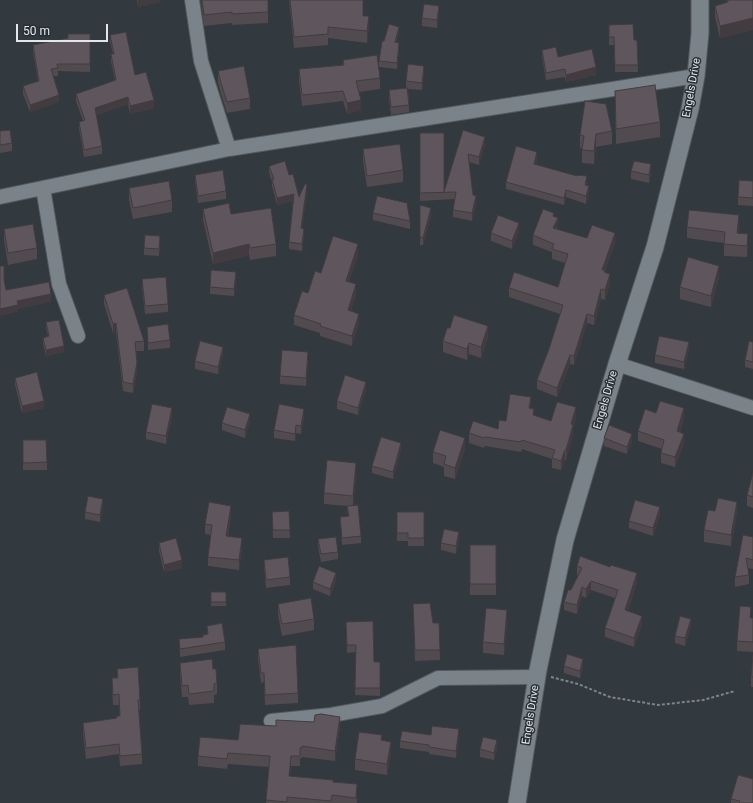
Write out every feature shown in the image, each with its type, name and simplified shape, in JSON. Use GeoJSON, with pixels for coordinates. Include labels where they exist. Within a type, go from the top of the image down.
{"type":"FeatureCollection","features":[{"type":"Feature","properties":{"kind":"street"},"geometry":{"type":"LineString","coordinates":[[192,0],[201,61],[229,149]]}},
{"type":"Feature","properties":{"kind":"street","name":"Engels Drive"},"geometry":{"type":"LineString","coordinates":[[517,803],[537,673],[565,540],[617,364],[655,248],[690,109],[696,76],[700,33],[700,0]]}},
{"type":"Feature","properties":{"kind":"street"},"geometry":{"type":"LineString","coordinates":[[0,197],[229,149],[696,76]]}},
{"type":"Feature","properties":{"kind":"street"},"geometry":{"type":"LineString","coordinates":[[43,188],[59,284],[78,336]]}},
{"type":"Feature","properties":{"kind":"street"},"geometry":{"type":"LineString","coordinates":[[617,364],[753,408]]}},
{"type":"Feature","properties":{"kind":"street"},"geometry":{"type":"LineString","coordinates":[[271,721],[331,715],[382,706],[438,678],[537,673]]}},
{"type":"Feature","properties":{"kind":"path"},"geometry":{"type":"LineString","coordinates":[[537,673],[578,684],[610,697],[658,705],[703,700],[735,691]]}},
{"type":"Feature","properties":{"kind":"building"},"geometry":{"type":"Polygon","coordinates":[[[202,0],[268,0],[268,12],[232,14],[232,12],[204,15],[202,0]]]}},
{"type":"Feature","properties":{"kind":"building"},"geometry":{"type":"Polygon","coordinates":[[[290,0],[363,0],[363,16],[369,16],[367,31],[328,27],[328,34],[294,37],[290,0]]]}},
{"type":"Feature","properties":{"kind":"building"},"geometry":{"type":"Polygon","coordinates":[[[728,0],[753,0],[753,18],[720,26],[715,6],[728,2],[728,0]]]}},
{"type":"Feature","properties":{"kind":"building"},"geometry":{"type":"Polygon","coordinates":[[[424,4],[439,6],[437,20],[422,18],[424,4]]]}},
{"type":"Feature","properties":{"kind":"building"},"geometry":{"type":"Polygon","coordinates":[[[389,24],[399,27],[395,42],[399,43],[397,63],[379,61],[382,41],[384,41],[389,24]]]}},
{"type":"Feature","properties":{"kind":"building"},"geometry":{"type":"Polygon","coordinates":[[[633,24],[634,40],[637,40],[638,65],[615,65],[614,37],[609,37],[609,25],[633,24]]]}},
{"type":"Feature","properties":{"kind":"building"},"geometry":{"type":"Polygon","coordinates":[[[126,32],[135,75],[146,72],[154,100],[130,106],[128,97],[95,108],[102,146],[84,150],[79,122],[85,120],[76,94],[116,80],[111,54],[114,54],[110,35],[126,32]]]}},
{"type":"Feature","properties":{"kind":"building"},"geometry":{"type":"Polygon","coordinates":[[[68,34],[90,34],[90,64],[57,64],[58,68],[51,69],[59,95],[30,105],[23,86],[39,81],[33,45],[68,38],[68,34]]]}},
{"type":"Feature","properties":{"kind":"building"},"geometry":{"type":"Polygon","coordinates":[[[556,47],[558,57],[592,49],[596,67],[566,75],[565,69],[546,73],[542,50],[556,47]]]}},
{"type":"Feature","properties":{"kind":"building"},"geometry":{"type":"Polygon","coordinates":[[[377,55],[380,78],[356,81],[361,100],[347,103],[343,91],[302,95],[299,69],[344,65],[343,60],[377,55]]]}},
{"type":"Feature","properties":{"kind":"building"},"geometry":{"type":"Polygon","coordinates":[[[408,64],[424,66],[422,83],[406,81],[408,64]]]}},
{"type":"Feature","properties":{"kind":"building"},"geometry":{"type":"Polygon","coordinates":[[[244,66],[250,98],[227,102],[218,71],[244,66]]]}},
{"type":"Feature","properties":{"kind":"building"},"geometry":{"type":"Polygon","coordinates":[[[655,85],[660,122],[616,129],[615,91],[655,85]]]}},
{"type":"Feature","properties":{"kind":"building"},"geometry":{"type":"Polygon","coordinates":[[[407,88],[409,105],[391,107],[389,90],[407,88]]]}},
{"type":"Feature","properties":{"kind":"building"},"geometry":{"type":"Polygon","coordinates":[[[585,101],[606,104],[612,131],[596,134],[594,151],[582,150],[584,136],[580,135],[585,101]]]}},
{"type":"Feature","properties":{"kind":"building"},"geometry":{"type":"Polygon","coordinates":[[[10,130],[12,143],[0,145],[0,131],[10,130]]]}},
{"type":"Feature","properties":{"kind":"building"},"geometry":{"type":"Polygon","coordinates":[[[463,130],[485,137],[479,157],[468,154],[473,195],[476,196],[472,213],[453,210],[456,192],[420,193],[420,133],[444,133],[444,192],[463,130]]]}},
{"type":"Feature","properties":{"kind":"building"},"geometry":{"type":"Polygon","coordinates":[[[400,144],[403,170],[367,176],[363,149],[400,144]]]}},
{"type":"Feature","properties":{"kind":"building"},"geometry":{"type":"Polygon","coordinates":[[[516,146],[537,152],[534,164],[577,176],[587,176],[585,185],[589,186],[586,196],[566,190],[564,198],[506,182],[516,146]]]}},
{"type":"Feature","properties":{"kind":"building"},"geometry":{"type":"Polygon","coordinates":[[[285,161],[289,175],[293,174],[299,197],[305,184],[307,184],[301,228],[304,229],[302,244],[289,242],[294,194],[277,198],[272,179],[274,179],[269,166],[285,161]]]}},
{"type":"Feature","properties":{"kind":"building"},"geometry":{"type":"Polygon","coordinates":[[[634,161],[651,164],[649,175],[631,171],[634,161]]]}},
{"type":"Feature","properties":{"kind":"building"},"geometry":{"type":"Polygon","coordinates":[[[223,170],[226,191],[198,196],[195,175],[223,170]]]}},
{"type":"Feature","properties":{"kind":"building"},"geometry":{"type":"Polygon","coordinates":[[[739,180],[753,181],[753,198],[738,197],[739,180]]]}},
{"type":"Feature","properties":{"kind":"building"},"geometry":{"type":"Polygon","coordinates":[[[169,181],[172,200],[133,208],[129,188],[169,181]]]}},
{"type":"Feature","properties":{"kind":"building"},"geometry":{"type":"Polygon","coordinates":[[[377,196],[407,203],[410,221],[373,213],[377,196]]]}},
{"type":"Feature","properties":{"kind":"building"},"geometry":{"type":"Polygon","coordinates":[[[229,203],[231,214],[271,208],[276,244],[250,248],[249,244],[213,253],[203,209],[229,203]]]}},
{"type":"Feature","properties":{"kind":"building"},"geometry":{"type":"Polygon","coordinates":[[[420,205],[431,208],[423,238],[420,237],[420,205]]]}},
{"type":"Feature","properties":{"kind":"building"},"geometry":{"type":"Polygon","coordinates":[[[543,209],[554,213],[553,216],[558,218],[553,228],[587,238],[592,225],[615,233],[602,270],[605,270],[604,272],[610,274],[605,290],[601,289],[594,316],[587,314],[574,356],[570,355],[557,388],[537,380],[563,305],[509,288],[514,272],[558,287],[568,254],[552,249],[554,244],[533,235],[543,209]]]}},
{"type":"Feature","properties":{"kind":"building"},"geometry":{"type":"Polygon","coordinates":[[[689,210],[739,215],[737,233],[748,234],[747,246],[724,244],[725,232],[687,227],[689,210]]]}},
{"type":"Feature","properties":{"kind":"building"},"geometry":{"type":"Polygon","coordinates":[[[498,215],[519,223],[512,241],[491,233],[498,215]]]}},
{"type":"Feature","properties":{"kind":"building"},"geometry":{"type":"Polygon","coordinates":[[[33,224],[37,248],[8,253],[4,229],[33,224]]]}},
{"type":"Feature","properties":{"kind":"building"},"geometry":{"type":"Polygon","coordinates":[[[145,235],[160,236],[159,249],[144,248],[145,235]]]}},
{"type":"Feature","properties":{"kind":"building"},"geometry":{"type":"Polygon","coordinates":[[[333,236],[358,244],[346,281],[356,284],[348,310],[359,314],[352,336],[320,326],[321,324],[294,315],[302,291],[308,293],[315,271],[321,273],[333,236]]]}},
{"type":"Feature","properties":{"kind":"building"},"geometry":{"type":"Polygon","coordinates":[[[688,257],[719,266],[711,296],[680,287],[688,257]]]}},
{"type":"Feature","properties":{"kind":"building"},"geometry":{"type":"Polygon","coordinates":[[[0,266],[4,266],[6,290],[49,282],[51,294],[17,301],[18,305],[0,309],[0,266]]]}},
{"type":"Feature","properties":{"kind":"building"},"geometry":{"type":"Polygon","coordinates":[[[211,270],[236,272],[234,289],[210,287],[211,270]]]}},
{"type":"Feature","properties":{"kind":"building"},"geometry":{"type":"Polygon","coordinates":[[[166,277],[168,304],[145,306],[142,279],[166,277]]]}},
{"type":"Feature","properties":{"kind":"building"},"geometry":{"type":"Polygon","coordinates":[[[127,288],[144,341],[135,342],[137,363],[133,384],[123,382],[116,323],[113,324],[104,295],[127,288]]]}},
{"type":"Feature","properties":{"kind":"building"},"geometry":{"type":"Polygon","coordinates":[[[454,315],[488,326],[481,347],[469,343],[467,349],[443,341],[447,328],[450,328],[454,315]]]}},
{"type":"Feature","properties":{"kind":"building"},"geometry":{"type":"Polygon","coordinates":[[[59,320],[64,346],[46,350],[43,338],[49,336],[46,322],[59,320]]]}},
{"type":"Feature","properties":{"kind":"building"},"geometry":{"type":"Polygon","coordinates":[[[168,324],[170,340],[148,343],[147,327],[168,324]]]}},
{"type":"Feature","properties":{"kind":"building"},"geometry":{"type":"Polygon","coordinates":[[[659,336],[689,342],[684,362],[655,355],[659,336]]]}},
{"type":"Feature","properties":{"kind":"building"},"geometry":{"type":"Polygon","coordinates":[[[200,341],[223,347],[218,367],[195,361],[200,341]]]}},
{"type":"Feature","properties":{"kind":"building"},"geometry":{"type":"Polygon","coordinates":[[[749,341],[753,342],[753,362],[745,360],[749,341]]]}},
{"type":"Feature","properties":{"kind":"building"},"geometry":{"type":"Polygon","coordinates":[[[282,350],[308,352],[306,378],[280,376],[282,350]]]}},
{"type":"Feature","properties":{"kind":"building"},"geometry":{"type":"Polygon","coordinates":[[[37,372],[44,401],[22,406],[15,378],[37,372]]]}},
{"type":"Feature","properties":{"kind":"building"},"geometry":{"type":"Polygon","coordinates":[[[345,375],[366,382],[358,408],[337,401],[345,375]]]}},
{"type":"Feature","properties":{"kind":"building"},"geometry":{"type":"Polygon","coordinates":[[[510,394],[531,397],[529,408],[534,409],[533,415],[551,421],[557,402],[576,407],[571,424],[573,425],[566,450],[561,461],[552,458],[555,450],[522,440],[521,442],[484,438],[469,433],[473,421],[498,429],[499,420],[506,421],[510,394]]]}},
{"type":"Feature","properties":{"kind":"building"},"geometry":{"type":"Polygon","coordinates":[[[660,401],[684,408],[677,431],[684,434],[675,457],[661,453],[664,440],[638,431],[645,409],[656,413],[660,401]]]}},
{"type":"Feature","properties":{"kind":"building"},"geometry":{"type":"Polygon","coordinates":[[[152,404],[172,408],[166,436],[146,432],[152,404]]]}},
{"type":"Feature","properties":{"kind":"building"},"geometry":{"type":"Polygon","coordinates":[[[279,404],[304,409],[301,426],[296,425],[295,434],[274,430],[279,404]]]}},
{"type":"Feature","properties":{"kind":"building"},"geometry":{"type":"Polygon","coordinates":[[[227,407],[250,414],[245,430],[222,423],[227,407]]]}},
{"type":"Feature","properties":{"kind":"building"},"geometry":{"type":"Polygon","coordinates":[[[609,425],[632,434],[627,447],[604,438],[609,425]]]}},
{"type":"Feature","properties":{"kind":"building"},"geometry":{"type":"Polygon","coordinates":[[[440,430],[465,438],[455,468],[444,464],[446,456],[433,452],[440,430]]]}},
{"type":"Feature","properties":{"kind":"building"},"geometry":{"type":"Polygon","coordinates":[[[381,437],[401,443],[393,472],[372,466],[381,437]]]}},
{"type":"Feature","properties":{"kind":"building"},"geometry":{"type":"Polygon","coordinates":[[[23,440],[46,440],[47,462],[23,463],[23,440]]]}},
{"type":"Feature","properties":{"kind":"building"},"geometry":{"type":"Polygon","coordinates":[[[327,460],[356,463],[353,496],[324,493],[327,460]]]}},
{"type":"Feature","properties":{"kind":"building"},"geometry":{"type":"Polygon","coordinates":[[[753,473],[753,497],[747,495],[753,473]]]}},
{"type":"Feature","properties":{"kind":"building"},"geometry":{"type":"Polygon","coordinates":[[[88,496],[103,499],[100,515],[85,512],[88,496]]]}},
{"type":"Feature","properties":{"kind":"building"},"geometry":{"type":"Polygon","coordinates":[[[718,498],[737,502],[731,535],[704,530],[708,510],[715,511],[718,498]]]}},
{"type":"Feature","properties":{"kind":"building"},"geometry":{"type":"Polygon","coordinates":[[[635,500],[660,507],[653,528],[629,521],[635,500]]]}},
{"type":"Feature","properties":{"kind":"building"},"geometry":{"type":"Polygon","coordinates":[[[209,502],[231,506],[226,536],[242,538],[239,560],[208,557],[212,525],[205,524],[209,502]]]}},
{"type":"Feature","properties":{"kind":"building"},"geometry":{"type":"Polygon","coordinates":[[[358,505],[361,536],[342,538],[340,517],[349,516],[347,506],[358,505]]]}},
{"type":"Feature","properties":{"kind":"building"},"geometry":{"type":"Polygon","coordinates":[[[289,511],[290,530],[273,530],[272,512],[289,511]]]}},
{"type":"Feature","properties":{"kind":"building"},"geometry":{"type":"Polygon","coordinates":[[[397,512],[424,512],[424,538],[408,538],[408,533],[397,533],[397,512]]]}},
{"type":"Feature","properties":{"kind":"building"},"geometry":{"type":"Polygon","coordinates":[[[444,529],[459,532],[456,546],[441,543],[444,529]]]}},
{"type":"Feature","properties":{"kind":"building"},"geometry":{"type":"Polygon","coordinates":[[[743,535],[753,537],[753,560],[746,558],[749,575],[735,577],[743,535]]]}},
{"type":"Feature","properties":{"kind":"building"},"geometry":{"type":"Polygon","coordinates":[[[336,537],[338,552],[321,554],[318,539],[336,537]]]}},
{"type":"Feature","properties":{"kind":"building"},"geometry":{"type":"Polygon","coordinates":[[[176,538],[182,560],[164,565],[159,543],[176,538]]]}},
{"type":"Feature","properties":{"kind":"building"},"geometry":{"type":"Polygon","coordinates":[[[470,545],[496,545],[496,584],[470,584],[470,545]]]}},
{"type":"Feature","properties":{"kind":"building"},"geometry":{"type":"Polygon","coordinates":[[[580,556],[610,567],[611,565],[637,573],[625,610],[642,616],[634,638],[605,628],[618,590],[591,581],[586,589],[582,587],[577,605],[564,602],[568,590],[571,590],[582,568],[577,566],[580,556]]]}},
{"type":"Feature","properties":{"kind":"building"},"geometry":{"type":"Polygon","coordinates":[[[288,557],[290,577],[266,580],[264,560],[288,557]]]}},
{"type":"Feature","properties":{"kind":"building"},"geometry":{"type":"Polygon","coordinates":[[[319,566],[336,573],[330,589],[313,582],[319,566]]]}},
{"type":"Feature","properties":{"kind":"building"},"geometry":{"type":"Polygon","coordinates":[[[211,592],[226,592],[226,602],[211,602],[211,592]]]}},
{"type":"Feature","properties":{"kind":"building"},"geometry":{"type":"Polygon","coordinates":[[[311,598],[314,619],[282,624],[278,604],[311,598]]]}},
{"type":"Feature","properties":{"kind":"building"},"geometry":{"type":"Polygon","coordinates":[[[430,603],[433,623],[439,623],[440,650],[415,650],[413,604],[430,603]]]}},
{"type":"Feature","properties":{"kind":"building"},"geometry":{"type":"Polygon","coordinates":[[[740,606],[751,607],[750,618],[753,618],[753,642],[737,641],[740,606]]]}},
{"type":"Feature","properties":{"kind":"building"},"geometry":{"type":"Polygon","coordinates":[[[486,608],[507,610],[504,644],[483,642],[486,608]]]}},
{"type":"Feature","properties":{"kind":"building"},"geometry":{"type":"Polygon","coordinates":[[[680,616],[691,619],[685,638],[675,636],[680,616]]]}},
{"type":"Feature","properties":{"kind":"building"},"geometry":{"type":"Polygon","coordinates":[[[373,621],[374,662],[380,662],[380,688],[355,688],[356,645],[347,645],[346,622],[373,621]]]}},
{"type":"Feature","properties":{"kind":"building"},"geometry":{"type":"Polygon","coordinates":[[[222,623],[225,642],[180,649],[179,639],[203,637],[203,635],[208,634],[207,626],[222,623]]]}},
{"type":"Feature","properties":{"kind":"building"},"geometry":{"type":"Polygon","coordinates":[[[296,645],[298,693],[265,695],[264,673],[261,673],[258,649],[296,645]]]}},
{"type":"Feature","properties":{"kind":"building"},"geometry":{"type":"Polygon","coordinates":[[[567,654],[583,659],[580,671],[564,666],[567,654]]]}},
{"type":"Feature","properties":{"kind":"building"},"geometry":{"type":"Polygon","coordinates":[[[753,655],[753,677],[751,677],[753,655]]]}},
{"type":"Feature","properties":{"kind":"building"},"geometry":{"type":"Polygon","coordinates":[[[212,659],[213,669],[216,669],[217,683],[214,684],[214,691],[189,694],[188,685],[182,686],[180,663],[212,659]]]}},
{"type":"Feature","properties":{"kind":"building"},"geometry":{"type":"Polygon","coordinates":[[[138,667],[140,700],[138,700],[142,754],[120,756],[119,744],[86,748],[83,723],[117,718],[116,716],[120,716],[119,694],[113,695],[112,678],[118,678],[117,669],[138,667]]]}},
{"type":"Feature","properties":{"kind":"building"},"geometry":{"type":"Polygon","coordinates":[[[321,714],[340,717],[335,751],[302,746],[302,748],[300,748],[300,756],[291,756],[289,776],[357,784],[356,798],[332,795],[331,801],[287,797],[287,802],[266,800],[270,756],[228,753],[227,759],[198,756],[200,737],[238,740],[240,724],[276,726],[276,720],[314,722],[315,715],[321,714]]]}},
{"type":"Feature","properties":{"kind":"building"},"geometry":{"type":"Polygon","coordinates":[[[432,726],[459,729],[456,751],[400,741],[402,731],[431,735],[432,726]]]}},
{"type":"Feature","properties":{"kind":"building"},"geometry":{"type":"Polygon","coordinates":[[[359,732],[382,735],[381,740],[391,742],[387,764],[355,759],[359,732]]]}},
{"type":"Feature","properties":{"kind":"building"},"geometry":{"type":"Polygon","coordinates":[[[483,737],[497,740],[494,753],[480,749],[483,737]]]}},
{"type":"Feature","properties":{"kind":"building"},"geometry":{"type":"Polygon","coordinates":[[[738,775],[753,779],[753,803],[739,803],[740,801],[731,799],[738,775]]]}}]}
